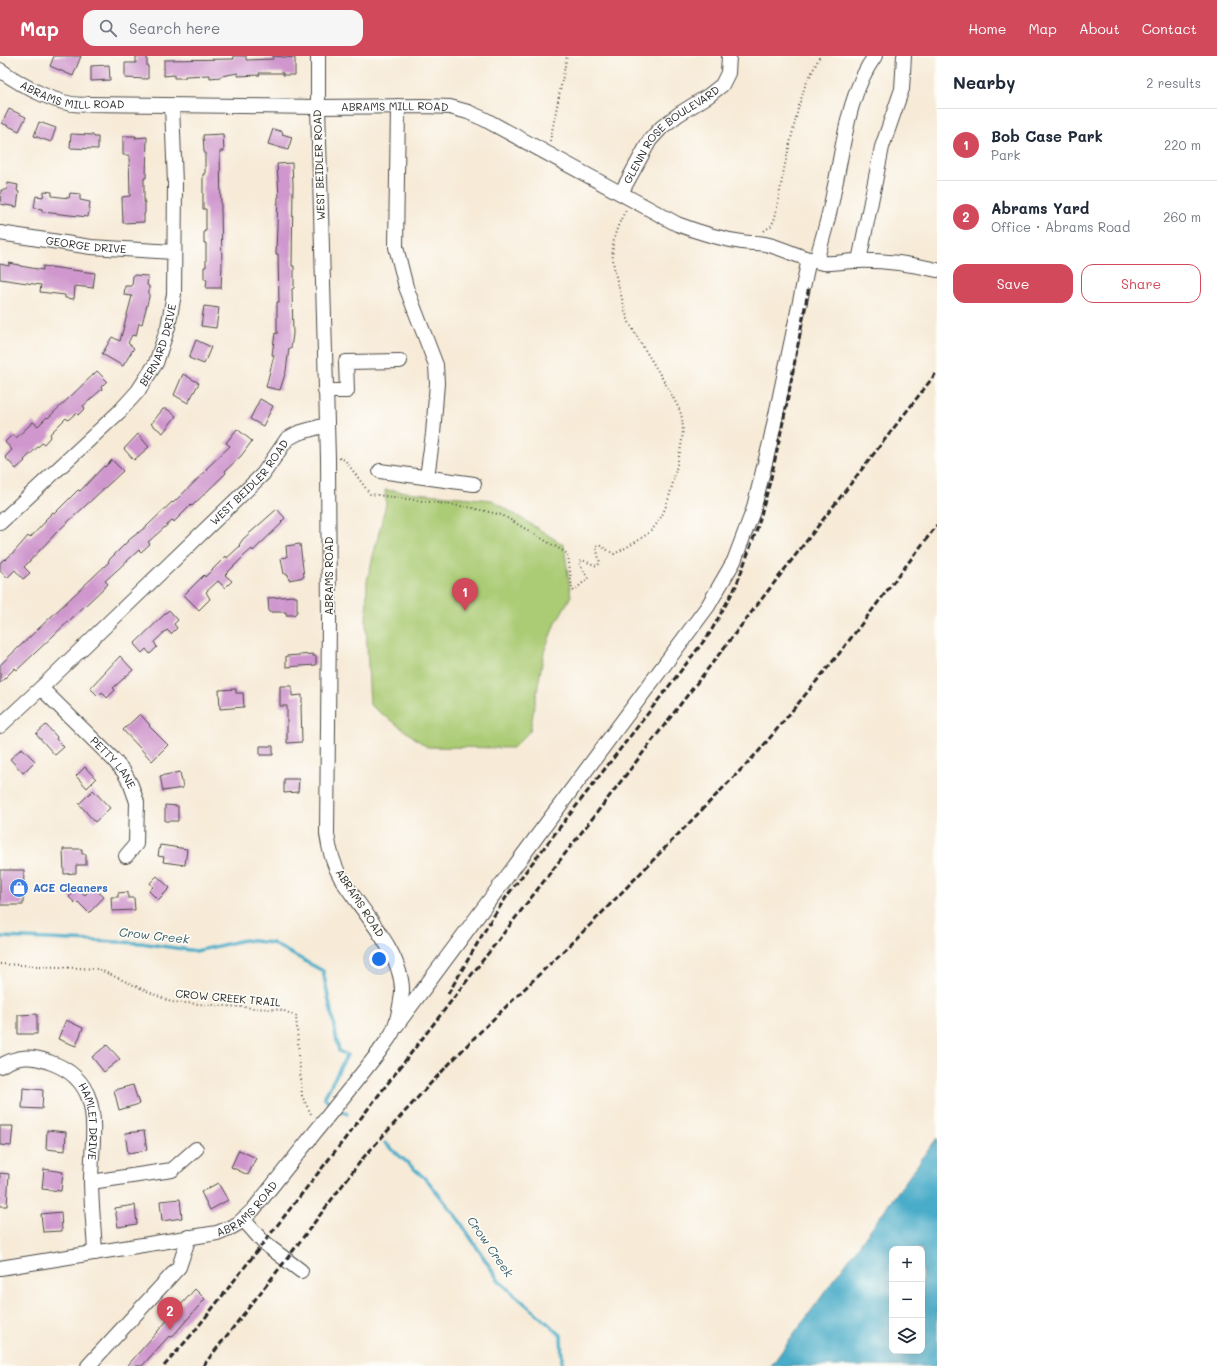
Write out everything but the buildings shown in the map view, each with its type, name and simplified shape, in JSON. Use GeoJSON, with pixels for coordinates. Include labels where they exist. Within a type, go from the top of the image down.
{"type":"FeatureCollection","features":[{"type":"Feature","properties":{"kind":"street","name":"WEST BEIDLER ROAD"},"geometry":{"type":"LineString","coordinates":[[0,726],[263,474],[287,439],[298,433],[326,426],[318,56]]}},
{"type":"Feature","properties":{"kind":"street","name":"GLENN ROSE BOULEVARD"},"geometry":{"type":"LineString","coordinates":[[621,193],[650,140],[662,127],[722,85],[728,74],[729,56]]}},
{"type":"Feature","properties":{"kind":"street"},"geometry":{"type":"LineString","coordinates":[[395,1028],[708,606],[734,562],[753,511],[813,260],[833,198],[853,100],[869,65],[876,56]]}},
{"type":"Feature","properties":{"kind":"street"},"geometry":{"type":"LineString","coordinates":[[859,261],[882,146],[902,89],[904,56]]}},
{"type":"Feature","properties":{"kind":"street","name":"ABRAMS MILL ROAD"},"geometry":{"type":"LineString","coordinates":[[0,70],[22,85],[58,100],[83,105],[450,107],[468,112],[498,126],[677,224],[700,233],[742,242],[767,244],[788,250],[813,260],[832,264],[859,261],[911,264],[937,270]]}},
{"type":"Feature","properties":{"kind":"street","name":"BERNARD DRIVE"},"geometry":{"type":"LineString","coordinates":[[0,523],[119,412],[138,391],[154,366],[168,327],[174,294],[175,190],[172,106]]}},
{"type":"Feature","properties":{"kind":"street"},"geometry":{"type":"LineString","coordinates":[[398,106],[396,247],[406,287],[436,365],[437,383],[433,434],[427,477]]}},
{"type":"Feature","properties":{"kind":"street","name":"GEORGE DRIVE"},"geometry":{"type":"LineString","coordinates":[[0,233],[91,246],[174,252]]}},
{"type":"Feature","properties":{"kind":"street"},"geometry":{"type":"LineString","coordinates":[[325,391],[348,391],[346,362],[400,361]]}},
{"type":"Feature","properties":{"kind":"street","name":"ABRAMS ROAD"},"geometry":{"type":"LineString","coordinates":[[0,1268],[223,1231],[243,1219],[254,1210],[379,1052],[395,1028],[402,990],[399,973],[393,955],[341,877],[329,849],[327,834],[329,631],[328,458],[326,426]]}},
{"type":"Feature","properties":{"kind":"street"},"geometry":{"type":"LineString","coordinates":[[380,471],[474,484]]}},
{"type":"Feature","properties":{"kind":"street","name":"PETTY LANE"},"geometry":{"type":"LineString","coordinates":[[41,688],[113,759],[124,772],[131,785],[137,802],[136,844],[126,856]]}},
{"type":"Feature","properties":{"kind":"street","name":"HAMLET DRIVE"},"geometry":{"type":"LineString","coordinates":[[0,1066],[12,1059],[36,1057],[62,1066],[84,1087],[89,1097],[94,1120],[91,1182],[95,1252]]}},
{"type":"Feature","properties":{"kind":"street"},"geometry":{"type":"LineString","coordinates":[[91,1182],[172,1170],[196,1149]]}},
{"type":"Feature","properties":{"kind":"street"},"geometry":{"type":"LineString","coordinates":[[243,1219],[264,1243],[301,1271]]}},
{"type":"Feature","properties":{"kind":"street"},"geometry":{"type":"LineString","coordinates":[[88,1366],[179,1266],[189,1237]]}},
{"type":"Feature","properties":{"kind":"path"},"geometry":{"type":"LineString","coordinates":[[550,142],[567,56]]}},
{"type":"Feature","properties":{"kind":"path"},"geometry":{"type":"LineString","coordinates":[[760,233],[769,227],[775,218],[784,169],[798,109],[805,86],[820,56]]}},
{"type":"Feature","properties":{"kind":"path"},"geometry":{"type":"LineString","coordinates":[[328,458],[345,460],[370,494],[468,507],[502,515],[568,554],[572,589],[574,591],[588,578],[579,564],[582,560],[597,566],[600,563],[596,546],[599,544],[614,554],[647,534],[654,528],[667,502],[678,460],[682,435],[682,424],[680,411],[659,372],[630,325],[614,272],[612,252],[613,239],[618,225],[627,208]]}},
{"type":"Feature","properties":{"kind":"path","name":"CROW CREEK TRAIL"},"geometry":{"type":"LineString","coordinates":[[0,964],[98,969],[171,1002],[282,1010],[296,1016],[302,1096],[318,1128]]}},
{"type":"Feature","properties":{"kind":"green space"},"geometry":{"type":"Polygon","coordinates":[[[385,490],[492,500],[564,545],[571,596],[554,626],[544,652],[530,731],[513,748],[427,747],[370,705],[366,627],[367,581],[386,504],[385,490]]]}},
{"type":"Feature","properties":{"kind":"water"},"geometry":{"type":"Polygon","coordinates":[[[937,1138],[937,1366],[771,1366],[937,1138]]]}},
{"type":"Feature","properties":{"kind":"waterway","name":"Crow Creek"},"geometry":{"type":"LineString","coordinates":[[0,937],[141,943],[196,951],[244,940],[272,943],[323,971],[339,1051],[347,1055],[324,1098],[333,1104]]}},
{"type":"Feature","properties":{"kind":"waterway","name":"Crow Creek"},"geometry":{"type":"LineString","coordinates":[[337,1108],[347,1114]]}},
{"type":"Feature","properties":{"kind":"waterway","name":"Crow Creek"},"geometry":{"type":"LineString","coordinates":[[385,1143],[428,1181],[459,1220],[499,1281],[561,1335],[562,1362],[564,1366]]}},
{"type":"Feature","properties":{"kind":"railway"},"geometry":{"type":"LineString","coordinates":[[448,994],[491,920],[509,893],[710,633],[736,586],[758,526],[771,478],[809,286]]}},
{"type":"Feature","properties":{"kind":"railway"},"geometry":{"type":"LineString","coordinates":[[164,1366],[194,1332],[354,1127],[937,372]]}},
{"type":"Feature","properties":{"kind":"railway"},"geometry":{"type":"LineString","coordinates":[[203,1366],[363,1158],[476,1036],[593,922],[759,751],[838,655],[937,525]]}},
{"type":"Feature","properties":{"kind":"place","name":"Bob Case Park"},"geometry":{"type":"Point","coordinates":[465,611]}},
{"type":"Feature","properties":{"kind":"place","name":"ACE Cleaners"},"geometry":{"type":"Point","coordinates":[19,888]}},
{"type":"Feature","properties":{"kind":"place","name":"Abrams Yard"},"geometry":{"type":"Point","coordinates":[170,1330]}}]}
